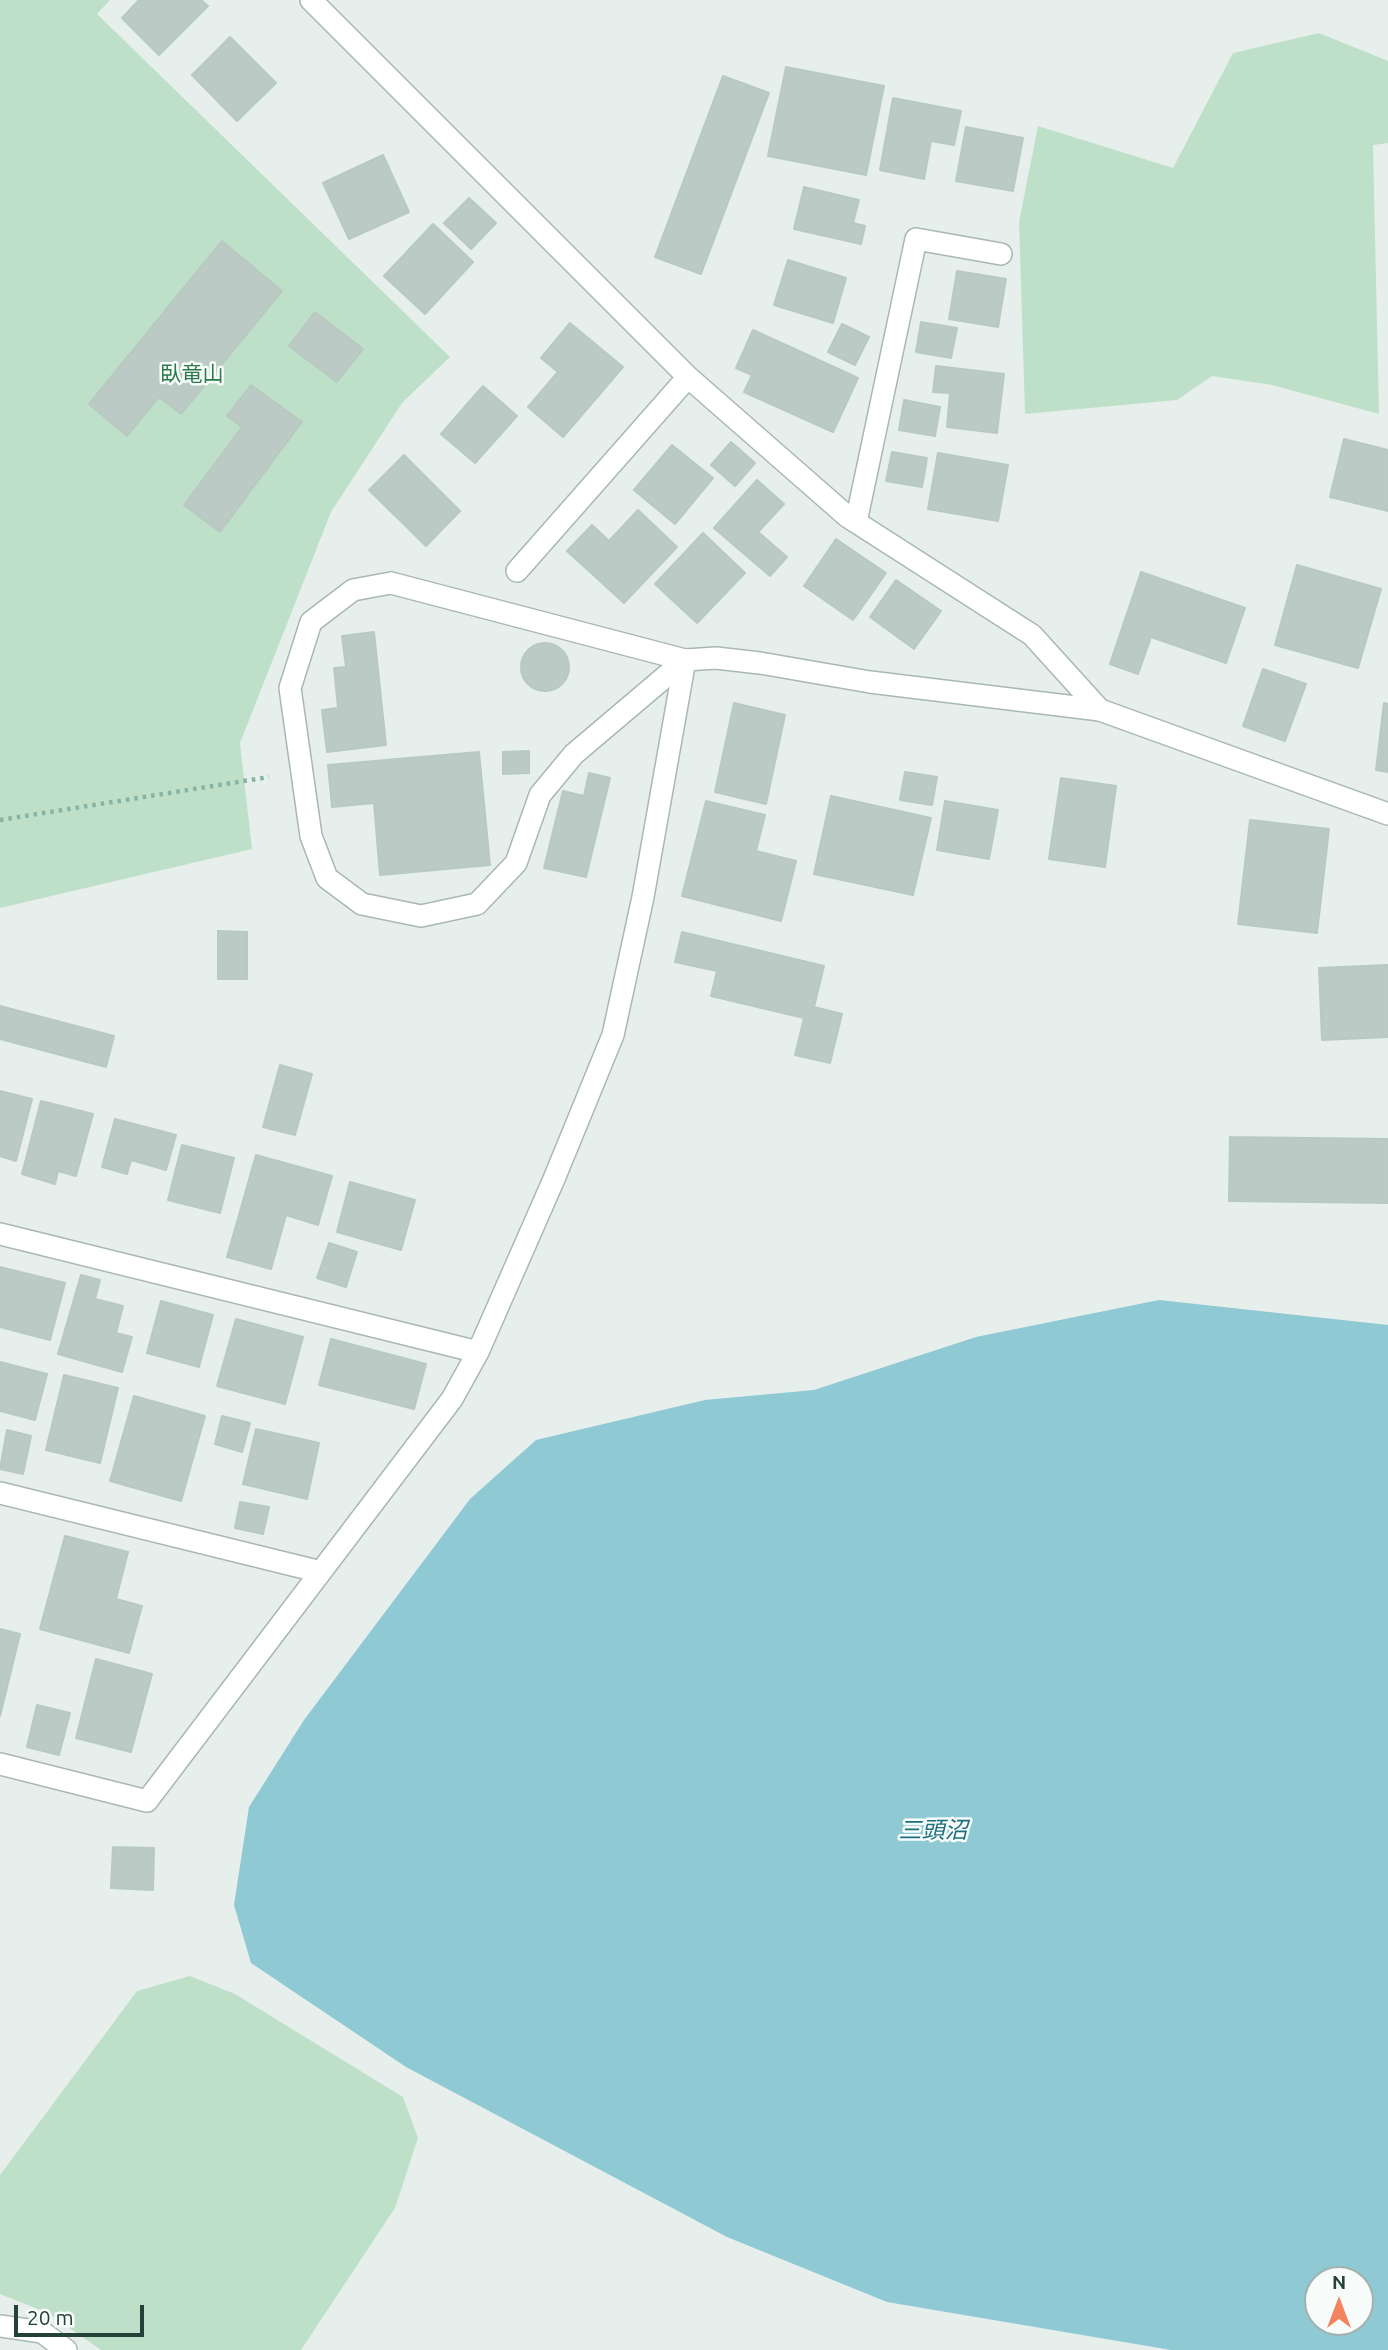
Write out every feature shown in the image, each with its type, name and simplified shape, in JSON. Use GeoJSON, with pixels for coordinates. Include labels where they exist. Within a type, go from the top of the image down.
{"type":"FeatureCollection","features":[{"type":"Feature","properties":{"kind":"street"},"geometry":{"type":"LineString","coordinates":[[311,0],[688,377],[848,517],[1032,635],[1100,710]]}},
{"type":"Feature","properties":{"kind":"street"},"geometry":{"type":"LineString","coordinates":[[856,522],[916,239],[1001,254]]}},
{"type":"Feature","properties":{"kind":"street"},"geometry":{"type":"LineString","coordinates":[[517,571],[688,377]]}},
{"type":"Feature","properties":{"kind":"street"},"geometry":{"type":"LineString","coordinates":[[685,660],[574,754],[540,795],[516,863],[477,904],[421,916],[362,904],[327,878],[311,836],[290,688],[311,622],[353,590],[391,583],[685,660],[716,658],[760,663],[870,682],[1100,710],[1388,814]]}},
{"type":"Feature","properties":{"kind":"street"},"geometry":{"type":"LineString","coordinates":[[0,1764],[147,1801],[452,1399],[478,1352],[554,1179],[612,1035],[643,897],[685,660]]}},
{"type":"Feature","properties":{"kind":"street"},"geometry":{"type":"LineString","coordinates":[[0,1234],[478,1352]]}},
{"type":"Feature","properties":{"kind":"street"},"geometry":{"type":"LineString","coordinates":[[0,1493],[321,1572]]}},
{"type":"Feature","properties":{"kind":"street"},"geometry":{"type":"LineString","coordinates":[[0,2326],[42,2333],[66,2350]]}},
{"type":"Feature","properties":{"kind":"path"},"geometry":{"type":"LineString","coordinates":[[0,820],[302,771]]}},
{"type":"Feature","properties":{"kind":"green space","name":"臥竜山"},"geometry":{"type":"Polygon","coordinates":[[[0,0],[110,0],[97,14],[450,357],[402,403],[331,512],[240,743],[252,849],[0,908],[0,0]]]}},
{"type":"Feature","properties":{"kind":"green space"},"geometry":{"type":"Polygon","coordinates":[[[1319,33],[1388,61],[1388,143],[1373,145],[1379,414],[1272,385],[1212,376],[1177,400],[1025,414],[1019,222],[1038,126],[1173,168],[1233,53],[1319,33]]]}},
{"type":"Feature","properties":{"kind":"green space"},"geometry":{"type":"Polygon","coordinates":[[[190,1976],[235,1994],[403,2097],[418,2138],[395,2208],[301,2350],[101,2350],[48,2313],[0,2294],[0,2175],[137,1991],[190,1976]]]}},
{"type":"Feature","properties":{"kind":"water","name":"三頭沼"},"geometry":{"type":"Polygon","coordinates":[[[1159,1300],[1388,1325],[1388,2350],[1171,2350],[887,2302],[727,2237],[406,2067],[251,1963],[234,1905],[249,1807],[304,1720],[470,1499],[536,1440],[705,1400],[814,1390],[976,1337],[1159,1300]]]}},
{"type":"Feature","properties":{"kind":"building"},"geometry":{"type":"Polygon","coordinates":[[[139,0],[201,0],[208,6],[159,55],[122,18],[139,0]]]}},
{"type":"Feature","properties":{"kind":"building"},"geometry":{"type":"Polygon","coordinates":[[[230,37],[276,83],[237,121],[192,75],[230,37]]]}},
{"type":"Feature","properties":{"kind":"building"},"geometry":{"type":"Polygon","coordinates":[[[786,67],[884,86],[866,175],[768,156],[786,67]]]}},
{"type":"Feature","properties":{"kind":"building"},"geometry":{"type":"Polygon","coordinates":[[[723,76],[769,93],[701,274],[655,257],[723,76]]]}},
{"type":"Feature","properties":{"kind":"building"},"geometry":{"type":"Polygon","coordinates":[[[893,98],[961,111],[954,145],[931,141],[924,179],[880,170],[893,98]]]}},
{"type":"Feature","properties":{"kind":"building"},"geometry":{"type":"Polygon","coordinates":[[[966,127],[1023,138],[1013,191],[956,181],[966,127]]]}},
{"type":"Feature","properties":{"kind":"building"},"geometry":{"type":"Polygon","coordinates":[[[383,155],[409,212],[349,239],[323,183],[383,155]]]}},
{"type":"Feature","properties":{"kind":"building"},"geometry":{"type":"Polygon","coordinates":[[[804,187],[859,200],[853,223],[865,226],[861,244],[794,229],[804,187]]]}},
{"type":"Feature","properties":{"kind":"building"},"geometry":{"type":"Polygon","coordinates":[[[469,198],[496,223],[471,249],[444,223],[469,198]]]}},
{"type":"Feature","properties":{"kind":"building"},"geometry":{"type":"Polygon","coordinates":[[[433,224],[473,262],[425,314],[384,276],[433,224]]]}},
{"type":"Feature","properties":{"kind":"building"},"geometry":{"type":"Polygon","coordinates":[[[222,241],[282,291],[181,414],[159,397],[127,436],[89,404],[222,241]]]}},
{"type":"Feature","properties":{"kind":"building"},"geometry":{"type":"Polygon","coordinates":[[[788,260],[846,278],[833,323],[774,305],[788,260]]]}},
{"type":"Feature","properties":{"kind":"building"},"geometry":{"type":"Polygon","coordinates":[[[957,271],[1006,279],[998,327],[949,319],[957,271]]]}},
{"type":"Feature","properties":{"kind":"building"},"geometry":{"type":"Polygon","coordinates":[[[315,312],[363,349],[337,382],[289,346],[315,312]]]}},
{"type":"Feature","properties":{"kind":"building"},"geometry":{"type":"Polygon","coordinates":[[[921,322],[957,328],[951,358],[916,352],[921,322]]]}},
{"type":"Feature","properties":{"kind":"building"},"geometry":{"type":"Polygon","coordinates":[[[570,323],[623,367],[563,437],[528,407],[558,372],[541,358],[570,323]]]}},
{"type":"Feature","properties":{"kind":"building"},"geometry":{"type":"Polygon","coordinates":[[[842,324],[869,337],[855,365],[828,352],[842,324]]]}},
{"type":"Feature","properties":{"kind":"building"},"geometry":{"type":"Polygon","coordinates":[[[753,330],[858,378],[833,432],[744,392],[752,375],[736,368],[753,330]]]}},
{"type":"Feature","properties":{"kind":"building"},"geometry":{"type":"Polygon","coordinates":[[[936,366],[1004,374],[997,433],[947,427],[950,393],[933,392],[936,366]]]}},
{"type":"Feature","properties":{"kind":"building"},"geometry":{"type":"Polygon","coordinates":[[[251,385],[302,422],[220,532],[184,505],[242,427],[227,416],[251,385]]]}},
{"type":"Feature","properties":{"kind":"building"},"geometry":{"type":"Polygon","coordinates":[[[483,386],[517,416],[475,463],[441,434],[483,386]]]}},
{"type":"Feature","properties":{"kind":"building"},"geometry":{"type":"Polygon","coordinates":[[[904,400],[940,407],[935,436],[899,430],[904,400]]]}},
{"type":"Feature","properties":{"kind":"building"},"geometry":{"type":"Polygon","coordinates":[[[1344,439],[1388,450],[1388,511],[1330,497],[1344,439]]]}},
{"type":"Feature","properties":{"kind":"building"},"geometry":{"type":"Polygon","coordinates":[[[731,442],[755,463],[735,486],[711,465],[731,442]]]}},
{"type":"Feature","properties":{"kind":"building"},"geometry":{"type":"Polygon","coordinates":[[[672,445],[713,478],[675,524],[634,490],[672,445]]]}},
{"type":"Feature","properties":{"kind":"building"},"geometry":{"type":"Polygon","coordinates":[[[892,452],[927,458],[922,487],[886,481],[892,452]]]}},
{"type":"Feature","properties":{"kind":"building"},"geometry":{"type":"Polygon","coordinates":[[[938,453],[1008,465],[998,521],[928,509],[938,453]]]}},
{"type":"Feature","properties":{"kind":"building"},"geometry":{"type":"Polygon","coordinates":[[[404,455],[460,511],[426,546],[369,490],[404,455]]]}},
{"type":"Feature","properties":{"kind":"building"},"geometry":{"type":"Polygon","coordinates":[[[757,480],[784,504],[758,532],[787,557],[770,576],[714,528],[757,480]]]}},
{"type":"Feature","properties":{"kind":"building"},"geometry":{"type":"Polygon","coordinates":[[[638,510],[677,547],[624,603],[567,551],[592,525],[609,541],[638,510]]]}},
{"type":"Feature","properties":{"kind":"building"},"geometry":{"type":"Polygon","coordinates":[[[703,533],[745,573],[697,623],[655,584],[703,533]]]}},
{"type":"Feature","properties":{"kind":"building"},"geometry":{"type":"Polygon","coordinates":[[[836,539],[886,573],[853,620],[804,586],[836,539]]]}},
{"type":"Feature","properties":{"kind":"building"},"geometry":{"type":"Polygon","coordinates":[[[1297,565],[1381,589],[1358,668],[1275,645],[1297,565]]]}},
{"type":"Feature","properties":{"kind":"building"},"geometry":{"type":"Polygon","coordinates":[[[1141,572],[1245,608],[1226,663],[1151,637],[1138,674],[1110,664],[1141,572]]]}},
{"type":"Feature","properties":{"kind":"building"},"geometry":{"type":"Polygon","coordinates":[[[896,580],[941,611],[914,649],[870,617],[896,580]]]}},
{"type":"Feature","properties":{"kind":"building"},"geometry":{"type":"Polygon","coordinates":[[[374,632],[386,745],[327,752],[322,710],[338,708],[334,668],[346,667],[342,636],[374,632]]]}},
{"type":"Feature","properties":{"kind":"building"},"geometry":{"type":"Polygon","coordinates":[[[545,643],[562,650],[569,667],[562,684],[545,691],[528,684],[521,667],[528,650],[545,643]]]}},
{"type":"Feature","properties":{"kind":"building"},"geometry":{"type":"Polygon","coordinates":[[[1263,669],[1306,684],[1285,741],[1243,726],[1263,669]]]}},
{"type":"Feature","properties":{"kind":"building"},"geometry":{"type":"Polygon","coordinates":[[[734,703],[785,715],[766,804],[715,792],[734,703]]]}},
{"type":"Feature","properties":{"kind":"building"},"geometry":{"type":"Polygon","coordinates":[[[1384,703],[1388,704],[1388,772],[1376,770],[1384,703]]]}},
{"type":"Feature","properties":{"kind":"building"},"geometry":{"type":"Polygon","coordinates":[[[529,751],[529,773],[503,774],[503,752],[529,751]]]}},
{"type":"Feature","properties":{"kind":"building"},"geometry":{"type":"Polygon","coordinates":[[[479,752],[490,865],[380,875],[374,803],[332,807],[328,765],[479,752]]]}},
{"type":"Feature","properties":{"kind":"building"},"geometry":{"type":"Polygon","coordinates":[[[905,772],[937,777],[932,805],[900,800],[905,772]]]}},
{"type":"Feature","properties":{"kind":"building"},"geometry":{"type":"Polygon","coordinates":[[[589,773],[610,778],[586,877],[544,868],[563,791],[584,796],[589,773]]]}},
{"type":"Feature","properties":{"kind":"building"},"geometry":{"type":"Polygon","coordinates":[[[1061,778],[1116,786],[1105,867],[1049,859],[1061,778]]]}},
{"type":"Feature","properties":{"kind":"building"},"geometry":{"type":"Polygon","coordinates":[[[831,796],[931,818],[913,895],[814,874],[831,796]]]}},
{"type":"Feature","properties":{"kind":"building"},"geometry":{"type":"Polygon","coordinates":[[[706,801],[765,815],[756,851],[796,861],[781,921],[682,896],[706,801]]]}},
{"type":"Feature","properties":{"kind":"building"},"geometry":{"type":"Polygon","coordinates":[[[945,801],[998,810],[989,859],[937,850],[945,801]]]}},
{"type":"Feature","properties":{"kind":"building"},"geometry":{"type":"Polygon","coordinates":[[[1250,820],[1329,829],[1317,933],[1238,924],[1250,820]]]}},
{"type":"Feature","properties":{"kind":"building"},"geometry":{"type":"Polygon","coordinates":[[[218,931],[247,932],[247,979],[218,979],[218,931]]]}},
{"type":"Feature","properties":{"kind":"building"},"geometry":{"type":"Polygon","coordinates":[[[682,932],[824,966],[814,1007],[842,1014],[830,1063],[795,1055],[804,1018],[711,996],[717,971],[675,962],[682,932]]]}},
{"type":"Feature","properties":{"kind":"building"},"geometry":{"type":"Polygon","coordinates":[[[1388,965],[1388,1037],[1322,1040],[1319,968],[1388,965]]]}},
{"type":"Feature","properties":{"kind":"building"},"geometry":{"type":"Polygon","coordinates":[[[0,1006],[114,1036],[106,1067],[0,1039],[0,1006]]]}},
{"type":"Feature","properties":{"kind":"building"},"geometry":{"type":"Polygon","coordinates":[[[280,1065],[312,1074],[295,1135],[263,1127],[280,1065]]]}},
{"type":"Feature","properties":{"kind":"building"},"geometry":{"type":"Polygon","coordinates":[[[0,1091],[32,1099],[16,1161],[0,1156],[0,1091]]]}},
{"type":"Feature","properties":{"kind":"building"},"geometry":{"type":"Polygon","coordinates":[[[41,1101],[93,1114],[76,1176],[58,1171],[55,1184],[22,1174],[41,1101]]]}},
{"type":"Feature","properties":{"kind":"building"},"geometry":{"type":"Polygon","coordinates":[[[115,1119],[176,1135],[166,1170],[131,1160],[127,1174],[102,1167],[115,1119]]]}},
{"type":"Feature","properties":{"kind":"building"},"geometry":{"type":"Polygon","coordinates":[[[1230,1137],[1388,1139],[1388,1203],[1229,1201],[1230,1137]]]}},
{"type":"Feature","properties":{"kind":"building"},"geometry":{"type":"Polygon","coordinates":[[[182,1145],[234,1158],[220,1213],[168,1200],[182,1145]]]}},
{"type":"Feature","properties":{"kind":"building"},"geometry":{"type":"Polygon","coordinates":[[[256,1155],[332,1176],[318,1225],[286,1215],[271,1269],[227,1257],[256,1155]]]}},
{"type":"Feature","properties":{"kind":"building"},"geometry":{"type":"Polygon","coordinates":[[[350,1182],[415,1200],[401,1250],[337,1232],[350,1182]]]}},
{"type":"Feature","properties":{"kind":"building"},"geometry":{"type":"Polygon","coordinates":[[[329,1243],[357,1252],[346,1287],[317,1278],[329,1243]]]}},
{"type":"Feature","properties":{"kind":"building"},"geometry":{"type":"Polygon","coordinates":[[[0,1267],[65,1283],[50,1340],[0,1327],[0,1267]]]}},
{"type":"Feature","properties":{"kind":"building"},"geometry":{"type":"Polygon","coordinates":[[[81,1275],[100,1280],[95,1299],[123,1306],[116,1333],[132,1337],[122,1372],[58,1354],[81,1275]]]}},
{"type":"Feature","properties":{"kind":"building"},"geometry":{"type":"Polygon","coordinates":[[[161,1301],[213,1315],[199,1367],[147,1353],[161,1301]]]}},
{"type":"Feature","properties":{"kind":"building"},"geometry":{"type":"Polygon","coordinates":[[[236,1319],[303,1337],[285,1404],[217,1386],[236,1319]]]}},
{"type":"Feature","properties":{"kind":"building"},"geometry":{"type":"Polygon","coordinates":[[[331,1339],[426,1364],[414,1409],[319,1385],[331,1339]]]}},
{"type":"Feature","properties":{"kind":"building"},"geometry":{"type":"Polygon","coordinates":[[[0,1362],[47,1374],[35,1420],[0,1411],[0,1362]]]}},
{"type":"Feature","properties":{"kind":"building"},"geometry":{"type":"Polygon","coordinates":[[[64,1375],[118,1388],[100,1463],[46,1450],[64,1375]]]}},
{"type":"Feature","properties":{"kind":"building"},"geometry":{"type":"Polygon","coordinates":[[[134,1396],[205,1416],[181,1501],[110,1481],[134,1396]]]}},
{"type":"Feature","properties":{"kind":"building"},"geometry":{"type":"Polygon","coordinates":[[[222,1416],[250,1423],[242,1452],[215,1444],[222,1416]]]}},
{"type":"Feature","properties":{"kind":"building"},"geometry":{"type":"Polygon","coordinates":[[[256,1429],[319,1443],[307,1499],[243,1484],[256,1429]]]}},
{"type":"Feature","properties":{"kind":"building"},"geometry":{"type":"Polygon","coordinates":[[[7,1430],[31,1436],[23,1474],[0,1469],[7,1430]]]}},
{"type":"Feature","properties":{"kind":"building"},"geometry":{"type":"Polygon","coordinates":[[[240,1502],[269,1507],[263,1534],[235,1528],[240,1502]]]}},
{"type":"Feature","properties":{"kind":"building"},"geometry":{"type":"Polygon","coordinates":[[[65,1536],[128,1552],[116,1599],[142,1606],[129,1653],[40,1629],[65,1536]]]}},
{"type":"Feature","properties":{"kind":"building"},"geometry":{"type":"Polygon","coordinates":[[[0,1629],[20,1634],[0,1716],[0,1629]]]}},
{"type":"Feature","properties":{"kind":"building"},"geometry":{"type":"Polygon","coordinates":[[[96,1659],[152,1674],[131,1752],[76,1738],[96,1659]]]}},
{"type":"Feature","properties":{"kind":"building"},"geometry":{"type":"Polygon","coordinates":[[[37,1705],[70,1713],[59,1755],[27,1747],[37,1705]]]}},
{"type":"Feature","properties":{"kind":"building"},"geometry":{"type":"Polygon","coordinates":[[[113,1847],[154,1848],[153,1890],[111,1888],[113,1847]]]}}]}
